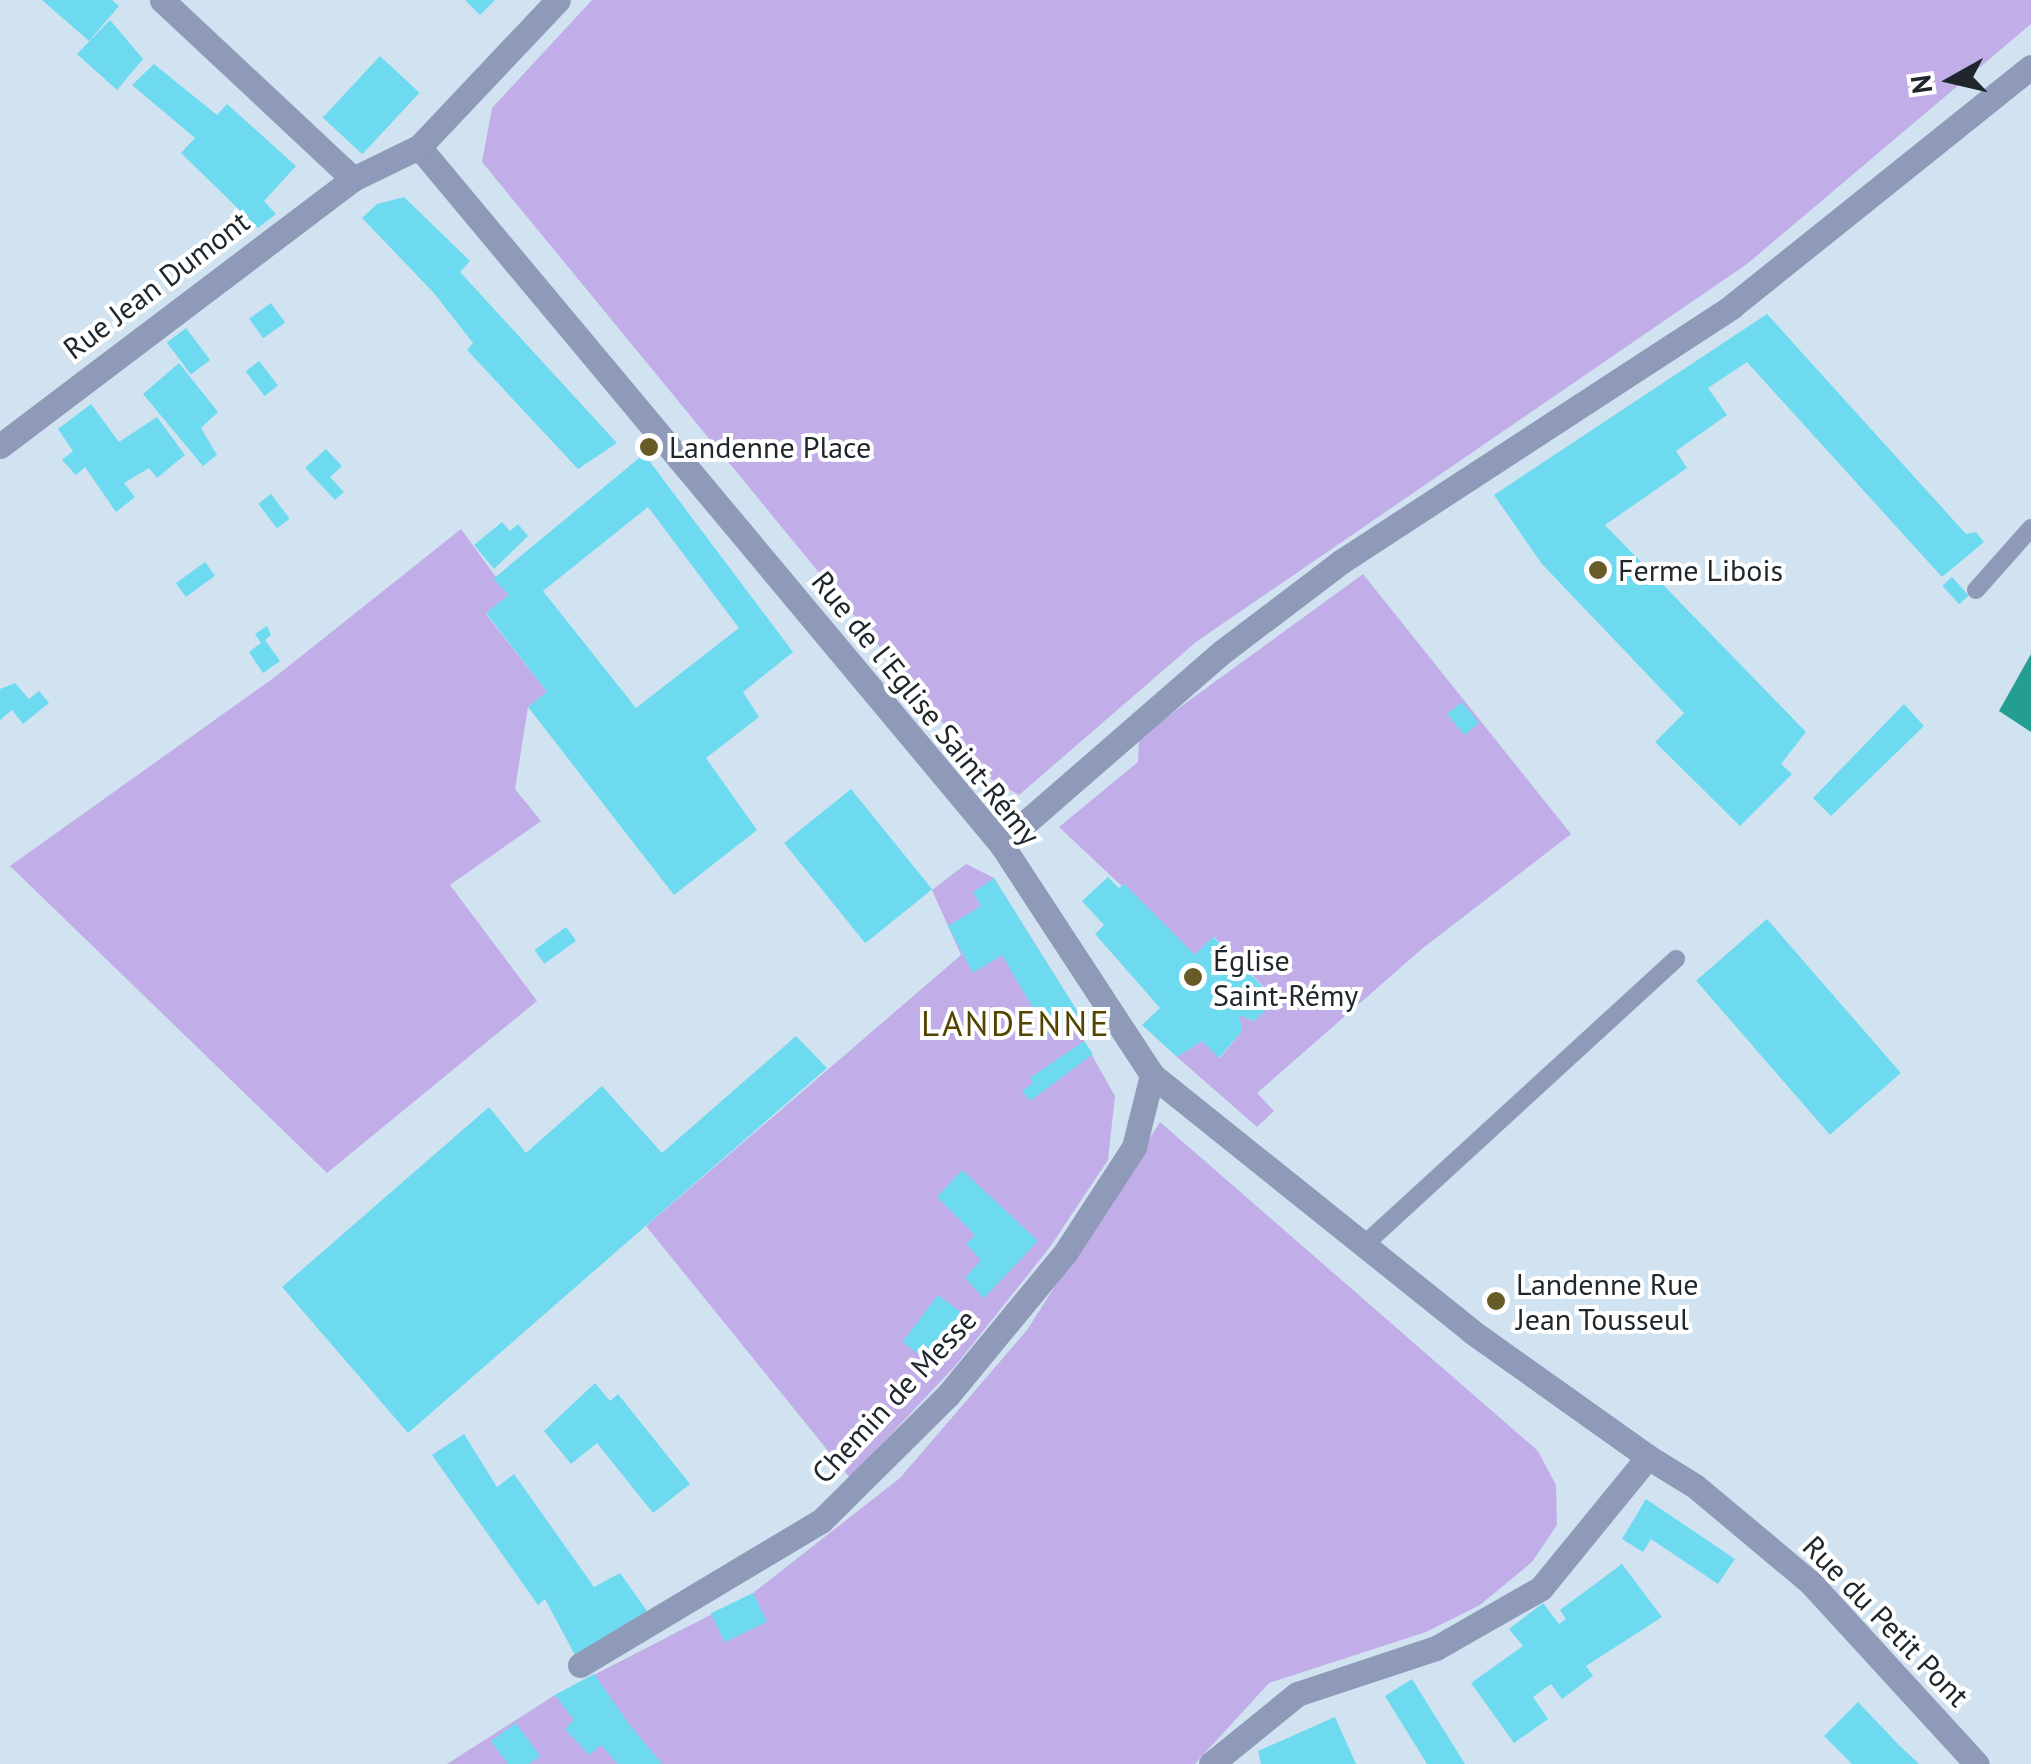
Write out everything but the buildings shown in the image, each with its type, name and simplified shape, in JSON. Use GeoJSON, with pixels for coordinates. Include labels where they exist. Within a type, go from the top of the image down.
{"type":"FeatureCollection","features":[{"type":"Feature","properties":{"kind":"street"},"geometry":{"type":"LineString","coordinates":[[162,0],[353,179]]}},
{"type":"Feature","properties":{"kind":"street","name":"Rue Jean Dumont"},"geometry":{"type":"LineString","coordinates":[[0,446],[353,179],[419,146],[558,0]]}},
{"type":"Feature","properties":{"kind":"street"},"geometry":{"type":"LineString","coordinates":[[1001,844],[1222,652],[1342,560],[1730,308],[2031,67]]}},
{"type":"Feature","properties":{"kind":"street","name":"Rue de l'Eglise Saint-Rémy"},"geometry":{"type":"LineString","coordinates":[[419,146],[1001,844],[1152,1075],[1471,1331],[1648,1457]]}},
{"type":"Feature","properties":{"kind":"street","name":"Chemin de Messe"},"geometry":{"type":"LineString","coordinates":[[580,1665],[821,1521],[948,1395],[1065,1253],[1134,1147],[1152,1075]]}},
{"type":"Feature","properties":{"kind":"street"},"geometry":{"type":"LineString","coordinates":[[1211,1764],[1297,1694],[1436,1648],[1541,1588],[1648,1457]]}},
{"type":"Feature","properties":{"kind":"street","name":"Rue du Petit Pont"},"geometry":{"type":"LineString","coordinates":[[1648,1457],[1695,1486],[1810,1582],[1977,1764]]}},
{"type":"Feature","properties":{"kind":"lane"},"geometry":{"type":"LineString","coordinates":[[1976,590],[2031,528]]}},
{"type":"Feature","properties":{"kind":"lane"},"geometry":{"type":"LineString","coordinates":[[1365,1244],[1676,959]]}},
{"type":"Feature","properties":{"kind":"shaded area"},"geometry":{"type":"Polygon","coordinates":[[[592,0],[2031,0],[2031,24],[1747,264],[1196,642],[1019,795],[986,776],[482,162],[492,108],[592,0]]]}},
{"type":"Feature","properties":{"kind":"shaded area"},"geometry":{"type":"Polygon","coordinates":[[[461,529],[509,595],[486,614],[547,692],[528,707],[515,789],[541,821],[450,885],[537,1001],[327,1173],[10,866],[275,677],[461,529]]]}},
{"type":"Feature","properties":{"kind":"shaded area"},"geometry":{"type":"Polygon","coordinates":[[[1363,574],[1571,834],[1423,948],[1257,1093],[1274,1111],[1257,1127],[1177,1057],[1202,1041],[1220,1058],[1242,1031],[1239,1015],[1254,1021],[1276,999],[1214,937],[1195,955],[1059,827],[1138,762],[1139,737],[1363,574]]]}},
{"type":"Feature","properties":{"kind":"shaded area"},"geometry":{"type":"Polygon","coordinates":[[[2031,654],[2031,732],[1999,711],[2031,654]]]}},
{"type":"Feature","properties":{"kind":"shaded area"},"geometry":{"type":"Polygon","coordinates":[[[966,864],[994,878],[1079,1014],[1084,1041],[1115,1096],[1108,1160],[1050,1247],[956,1365],[850,1478],[646,1226],[961,955],[932,890],[966,864]]]}},
{"type":"Feature","properties":{"kind":"shaded area"},"geometry":{"type":"Polygon","coordinates":[[[1160,1122],[1538,1451],[1556,1485],[1557,1525],[1532,1562],[1480,1605],[1426,1632],[1269,1683],[1195,1764],[447,1764],[555,1695],[753,1593],[900,1478],[1027,1330],[1160,1122]]]}},
{"type":"Feature","properties":{"kind":"place","name":"Landenne Place"},"geometry":{"type":"Point","coordinates":[649,447]}},
{"type":"Feature","properties":{"kind":"place","name":"Ferme Libois"},"geometry":{"type":"Point","coordinates":[1598,570]}},
{"type":"Feature","properties":{"kind":"place","name":"Église Saint-Rémy"},"geometry":{"type":"Point","coordinates":[1193,977]}},
{"type":"Feature","properties":{"kind":"place","name":"Landenne Rue Jean Tousseul"},"geometry":{"type":"Point","coordinates":[1496,1301]}},
{"type":"Feature","properties":{"kind":"district","name":"LANDENNE"},"geometry":{"type":"Point","coordinates":[1016,1023]}}]}
